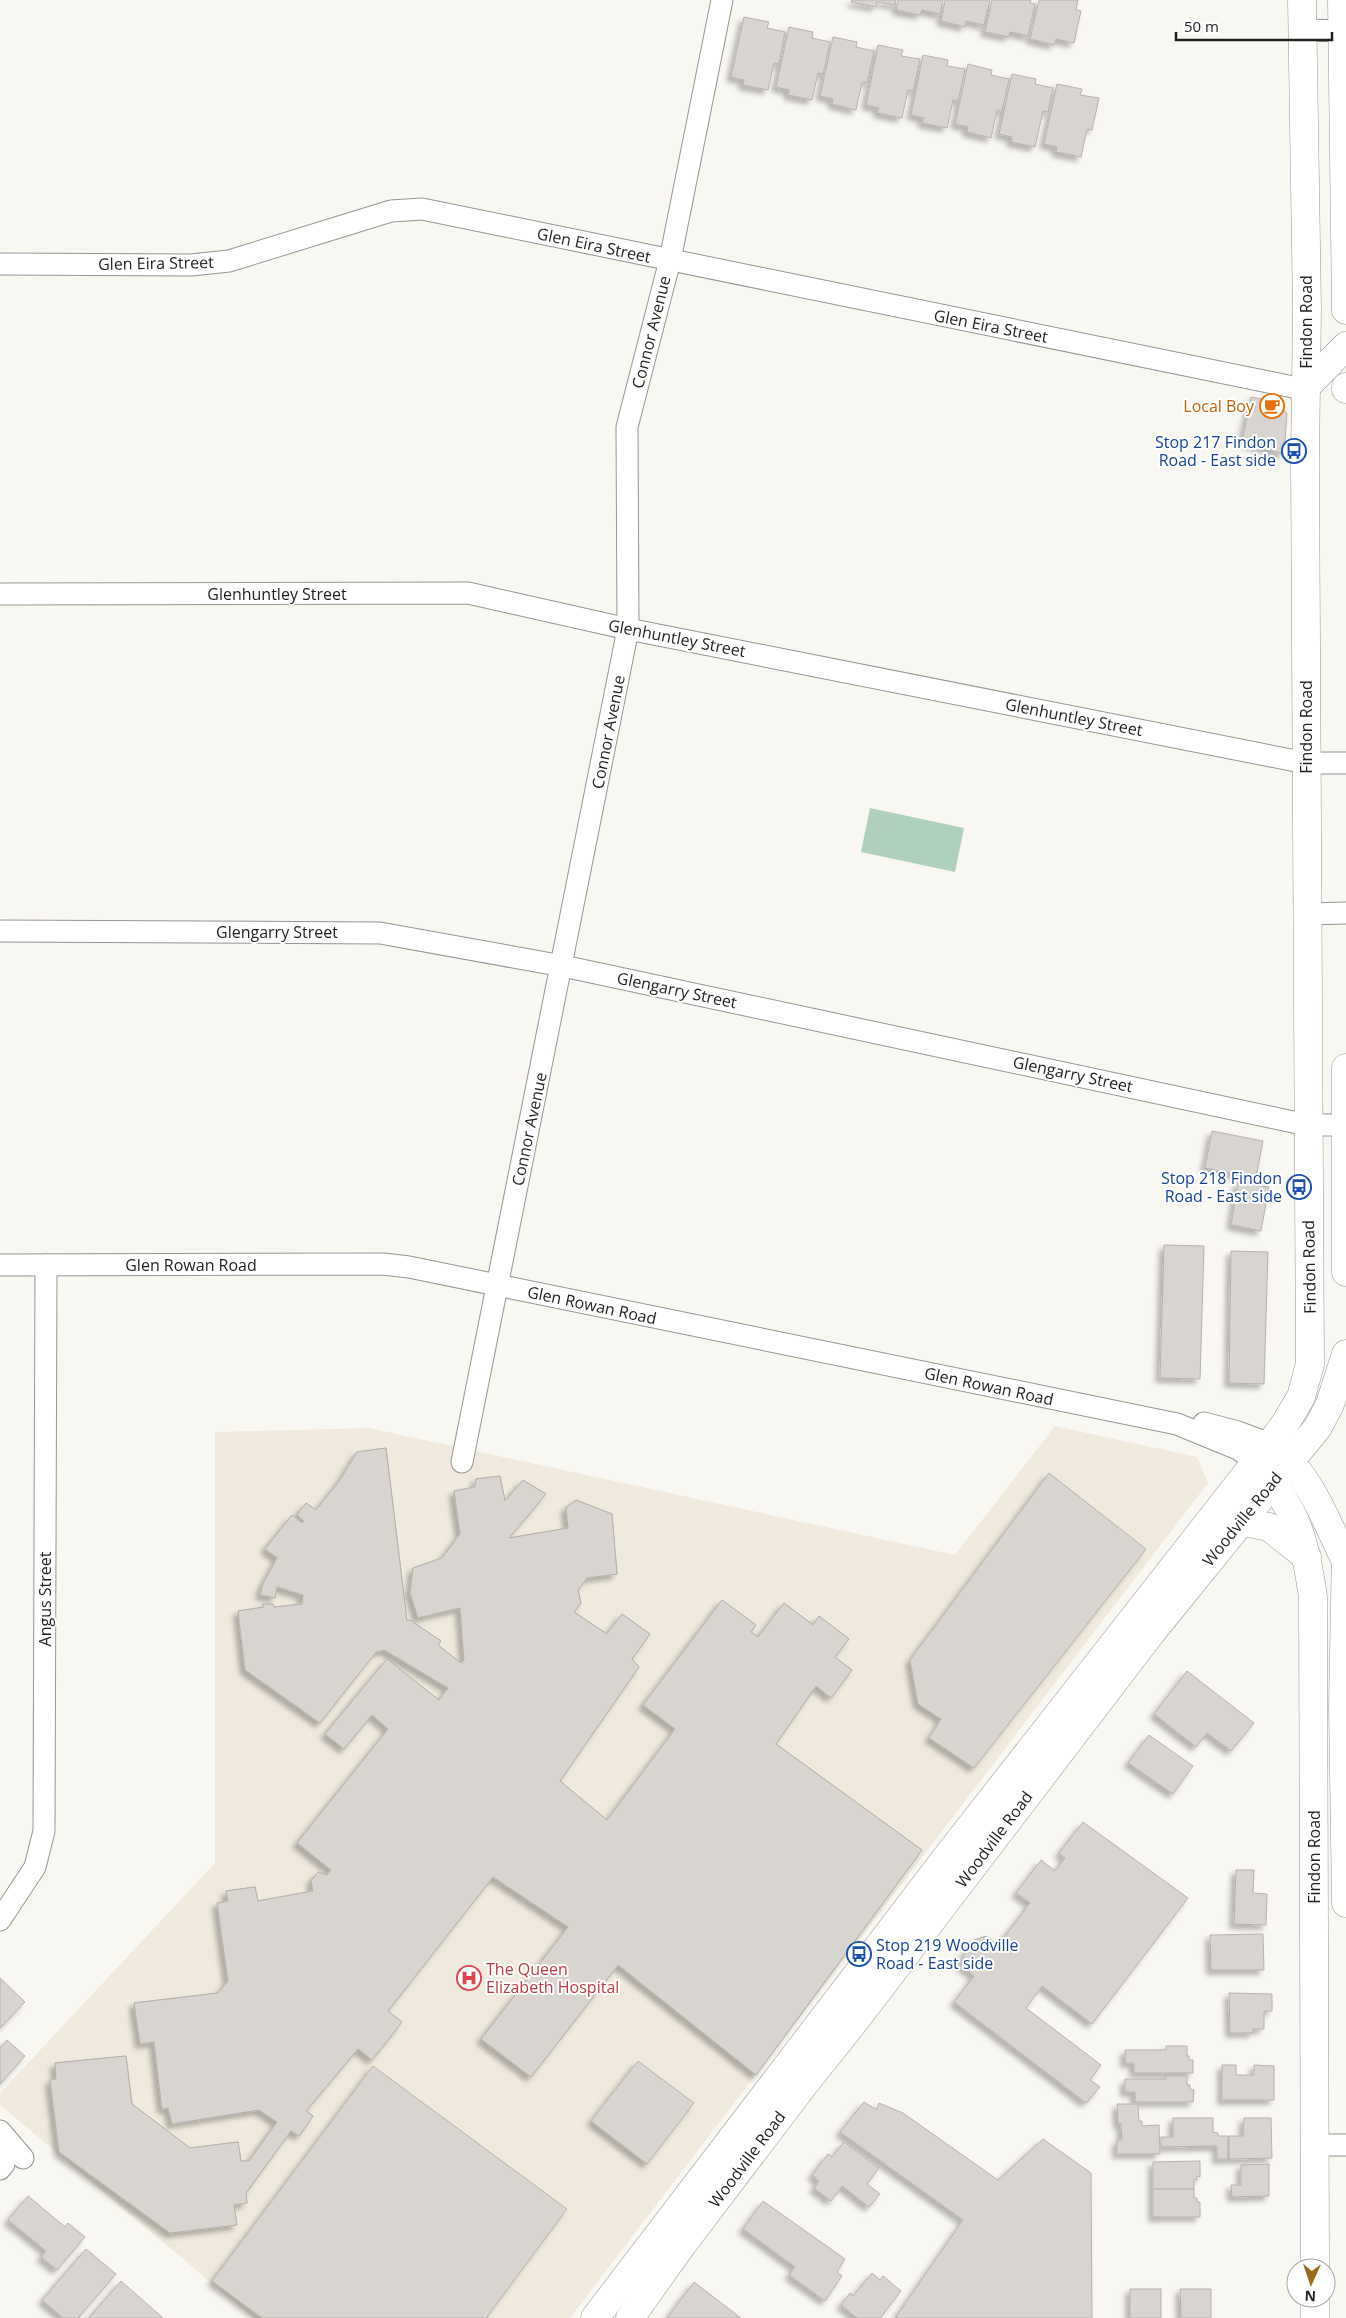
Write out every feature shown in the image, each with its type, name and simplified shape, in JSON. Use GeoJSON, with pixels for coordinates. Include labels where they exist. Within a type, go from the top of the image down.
{"type":"FeatureCollection","features":[{"type":"Feature","properties":{"kind":"main road","name":"Findon Road"},"geometry":{"type":"LineString","coordinates":[[1302,0],[1306,387],[1307,1125],[1310,1364],[1301,1396],[1285,1424],[1272,1462],[1296,1522],[1307,1557],[1313,1597],[1315,2258]]}},
{"type":"Feature","properties":{"kind":"main road"},"geometry":{"type":"LineString","coordinates":[[1342,0],[1344,31],[1346,310]]}},
{"type":"Feature","properties":{"kind":"main road"},"geometry":{"type":"LineString","coordinates":[[1306,387],[1346,346]]}},
{"type":"Feature","properties":{"kind":"main road"},"geometry":{"type":"LineString","coordinates":[[1346,1068],[1346,1272]]}},
{"type":"Feature","properties":{"kind":"main road","name":"Woodville Road"},"geometry":{"type":"LineString","coordinates":[[595,2318],[949,1854],[1272,1462],[1318,1427],[1330,1404],[1346,1354]]}},
{"type":"Feature","properties":{"kind":"main road"},"geometry":{"type":"LineString","coordinates":[[1272,1462],[1311,1488],[1346,1555]]}},
{"type":"Feature","properties":{"kind":"main road","name":"Woodville Road"},"geometry":{"type":"LineString","coordinates":[[630,2318],[682,2245],[806,2082],[891,1975],[1151,1633],[1240,1521],[1272,1462]]}},
{"type":"Feature","properties":{"kind":"main road"},"geometry":{"type":"LineString","coordinates":[[1240,1521],[1269,1527],[1307,1557]]}},
{"type":"Feature","properties":{"kind":"main road","name":"Findon Road"},"geometry":{"type":"LineString","coordinates":[[1346,1555],[1346,1903]]}},
{"type":"Feature","properties":{"kind":"street","name":"Connor Avenue"},"geometry":{"type":"LineString","coordinates":[[462,1462],[563,966],[628,629],[627,427],[670,260],[722,0]]}},
{"type":"Feature","properties":{"kind":"street"},"geometry":{"type":"LineString","coordinates":[[1302,30],[1344,31]]}},
{"type":"Feature","properties":{"kind":"street","name":"Glen Eira Street"},"geometry":{"type":"LineString","coordinates":[[0,264],[191,265],[229,261],[390,211],[422,209],[1273,383],[1306,387]]}},
{"type":"Feature","properties":{"kind":"street","name":"Glenhuntley Street"},"geometry":{"type":"LineString","coordinates":[[0,594],[468,593],[628,629],[1306,764],[1346,763]]}},
{"type":"Feature","properties":{"kind":"street"},"geometry":{"type":"LineString","coordinates":[[1307,914],[1346,913]]}},
{"type":"Feature","properties":{"kind":"street","name":"Glengarry Street"},"geometry":{"type":"LineString","coordinates":[[0,931],[380,933],[563,966],[1307,1125],[1345,1125]]}},
{"type":"Feature","properties":{"kind":"street","name":"Glen Rowan Road"},"geometry":{"type":"LineString","coordinates":[[0,1265],[383,1264],[408,1267],[1176,1424],[1200,1422],[1238,1432],[1272,1462]]}},
{"type":"Feature","properties":{"kind":"street","name":"Angus Street"},"geometry":{"type":"LineString","coordinates":[[0,1920],[35,1867],[44,1831],[46,1265]]}},
{"type":"Feature","properties":{"kind":"street"},"geometry":{"type":"LineString","coordinates":[[1314,1706],[1345,1706]]}},
{"type":"Feature","properties":{"kind":"street"},"geometry":{"type":"LineString","coordinates":[[4,2137],[23,2158]]}},
{"type":"Feature","properties":{"kind":"street"},"geometry":{"type":"LineString","coordinates":[[0,2169],[4,2164],[4,2137]]}},
{"type":"Feature","properties":{"kind":"street"},"geometry":{"type":"LineString","coordinates":[[1314,2145],[1346,2145]]}},
{"type":"Feature","properties":{"kind":"shaded area","name":"The Queen Elizabeth Hospital"},"geometry":{"type":"Polygon","coordinates":[[[1055,1426],[1197,1457],[1208,1483],[570,2318],[253,2318],[0,2105],[0,2093],[215,1863],[215,1432],[369,1428],[955,1555],[1055,1426]]]}},
{"type":"Feature","properties":{"kind":"green space"},"geometry":{"type":"Polygon","coordinates":[[[870,808],[964,828],[955,872],[861,852],[870,808]]]}},
{"type":"Feature","properties":{"kind":"building"},"geometry":{"type":"Polygon","coordinates":[[[852,0],[896,0],[895,5],[877,2],[876,7],[851,2],[852,0]]]}},
{"type":"Feature","properties":{"kind":"building"},"geometry":{"type":"Polygon","coordinates":[[[898,0],[943,0],[940,14],[922,10],[920,15],[896,10],[898,0]]]}},
{"type":"Feature","properties":{"kind":"building"},"geometry":{"type":"Polygon","coordinates":[[[945,0],[990,0],[984,25],[966,21],[965,27],[941,21],[945,0]]]}},
{"type":"Feature","properties":{"kind":"building"},"geometry":{"type":"Polygon","coordinates":[[[992,0],[1031,0],[1030,3],[1035,4],[1028,36],[1010,32],[1009,37],[985,32],[992,0]]]}},
{"type":"Feature","properties":{"kind":"building"},"geometry":{"type":"Polygon","coordinates":[[[1039,0],[1078,0],[1076,10],[1081,11],[1074,43],[1056,39],[1054,45],[1030,39],[1039,0]]]}},
{"type":"Feature","properties":{"kind":"building"},"geometry":{"type":"Polygon","coordinates":[[[744,17],[769,22],[767,28],[785,32],[779,64],[774,63],[768,90],[743,85],[744,80],[731,77],[744,17]]]}},
{"type":"Feature","properties":{"kind":"building"},"geometry":{"type":"Polygon","coordinates":[[[789,27],[813,32],[812,38],[830,42],[823,74],[818,73],[812,100],[788,95],[789,90],[776,87],[789,27]]]}},
{"type":"Feature","properties":{"kind":"building"},"geometry":{"type":"Polygon","coordinates":[[[833,37],[857,42],[856,47],[874,51],[867,83],[862,82],[856,110],[832,104],[833,99],[820,96],[833,37]]]}},
{"type":"Feature","properties":{"kind":"building"},"geometry":{"type":"Polygon","coordinates":[[[878,45],[903,50],[901,56],[920,59],[913,91],[908,90],[902,118],[877,113],[879,108],[866,105],[878,45]]]}},
{"type":"Feature","properties":{"kind":"building"},"geometry":{"type":"Polygon","coordinates":[[[923,55],[948,60],[947,66],[965,69],[958,101],[953,100],[947,128],[922,123],[924,118],[911,115],[923,55]]]}},
{"type":"Feature","properties":{"kind":"building"},"geometry":{"type":"Polygon","coordinates":[[[968,64],[992,70],[991,75],[1009,79],[1002,111],[997,110],[991,138],[967,132],[968,127],[955,124],[968,64]]]}},
{"type":"Feature","properties":{"kind":"building"},"geometry":{"type":"Polygon","coordinates":[[[1012,74],[1036,79],[1035,84],[1053,88],[1048,112],[1043,111],[1035,147],[1011,142],[1012,137],[999,134],[1012,74]]]}},
{"type":"Feature","properties":{"kind":"building"},"geometry":{"type":"Polygon","coordinates":[[[1057,84],[1082,89],[1080,95],[1099,98],[1092,130],[1087,129],[1081,157],[1056,152],[1057,147],[1044,144],[1057,84]]]}},
{"type":"Feature","properties":{"kind":"building"},"geometry":{"type":"Polygon","coordinates":[[[1251,397],[1274,401],[1287,413],[1284,454],[1242,442],[1251,397]]]}},
{"type":"Feature","properties":{"kind":"building"},"geometry":{"type":"Polygon","coordinates":[[[1212,1131],[1263,1141],[1256,1178],[1205,1168],[1212,1131]]]}},
{"type":"Feature","properties":{"kind":"building"},"geometry":{"type":"Polygon","coordinates":[[[1238,1182],[1269,1187],[1261,1231],[1231,1225],[1238,1182]]]}},
{"type":"Feature","properties":{"kind":"building"},"geometry":{"type":"Polygon","coordinates":[[[1164,1245],[1204,1246],[1200,1379],[1160,1378],[1164,1245]]]}},
{"type":"Feature","properties":{"kind":"building"},"geometry":{"type":"Polygon","coordinates":[[[1231,1251],[1268,1252],[1264,1384],[1229,1383],[1231,1251]]]}},
{"type":"Feature","properties":{"kind":"building"},"geometry":{"type":"Polygon","coordinates":[[[386,1448],[407,1621],[410,1620],[441,1641],[438,1645],[461,1663],[464,1660],[460,1608],[418,1618],[410,1593],[413,1568],[442,1558],[460,1534],[454,1491],[475,1487],[476,1479],[500,1476],[505,1501],[523,1480],[546,1494],[509,1538],[568,1528],[566,1508],[576,1500],[612,1514],[617,1574],[587,1578],[578,1590],[581,1603],[574,1612],[607,1634],[622,1614],[650,1634],[632,1659],[639,1667],[560,1781],[607,1820],[675,1729],[643,1705],[722,1600],[756,1625],[751,1632],[758,1637],[784,1603],[813,1625],[819,1616],[849,1639],[835,1657],[852,1670],[831,1698],[816,1686],[776,1744],[922,1850],[756,2075],[618,1965],[531,2077],[481,2039],[568,1927],[493,1877],[388,2011],[402,2022],[392,2035],[372,2060],[358,2049],[306,2111],[313,2116],[299,2136],[291,2131],[246,2193],[247,2203],[234,2205],[237,2225],[170,2233],[59,2152],[50,2080],[56,2079],[55,2063],[126,2056],[132,2104],[190,2148],[238,2142],[241,2161],[249,2161],[277,2122],[259,2110],[172,2124],[168,2108],[162,2109],[154,2042],[140,2044],[134,2003],[218,1993],[228,1981],[217,1903],[228,1901],[226,1891],[255,1887],[258,1901],[313,1891],[311,1881],[318,1872],[327,1875],[331,1870],[297,1843],[388,1729],[372,1715],[344,1749],[325,1734],[387,1659],[439,1700],[448,1688],[384,1650],[376,1652],[320,1723],[245,1670],[238,1611],[264,1607],[263,1604],[273,1604],[274,1607],[302,1604],[303,1595],[277,1587],[275,1598],[260,1595],[263,1584],[277,1558],[265,1549],[292,1515],[302,1523],[304,1521],[297,1515],[306,1503],[316,1510],[340,1480],[357,1452],[386,1448]],[[344,1493],[339,1496],[321,1520],[317,1516],[314,1519],[328,1533],[324,1539],[330,1543],[352,1513],[347,1512],[344,1493]],[[323,1633],[275,1637],[276,1647],[300,1664],[323,1633]],[[456,1777],[363,1896],[346,1882],[336,1894],[363,1915],[371,1989],[376,1993],[487,1856],[475,1844],[498,1808],[456,1777]],[[311,2009],[282,2013],[268,2031],[272,2061],[281,2068],[320,2016],[311,2009]]]}},
{"type":"Feature","properties":{"kind":"building"},"geometry":{"type":"Polygon","coordinates":[[[386,1448],[407,1621],[410,1620],[441,1641],[438,1645],[461,1663],[464,1660],[460,1608],[418,1618],[410,1593],[413,1568],[442,1558],[460,1534],[454,1491],[475,1487],[476,1479],[500,1476],[505,1501],[523,1480],[546,1494],[509,1538],[568,1528],[566,1508],[576,1500],[612,1514],[617,1574],[587,1578],[578,1590],[581,1603],[574,1612],[607,1634],[622,1614],[650,1634],[632,1659],[639,1667],[560,1781],[607,1820],[675,1729],[643,1705],[722,1600],[756,1625],[751,1632],[758,1637],[784,1603],[813,1625],[819,1616],[849,1639],[835,1657],[852,1670],[831,1698],[816,1686],[776,1744],[922,1850],[756,2075],[618,1965],[531,2077],[481,2039],[568,1927],[493,1877],[388,2011],[402,2022],[392,2035],[372,2060],[358,2049],[306,2111],[313,2116],[299,2136],[291,2131],[246,2193],[247,2203],[234,2205],[237,2225],[170,2233],[59,2152],[50,2080],[56,2079],[55,2063],[126,2056],[132,2104],[190,2148],[238,2142],[241,2161],[249,2161],[277,2122],[259,2110],[172,2124],[168,2108],[162,2109],[154,2042],[140,2044],[134,2003],[218,1993],[228,1981],[217,1903],[228,1901],[226,1891],[255,1887],[258,1901],[313,1891],[311,1881],[318,1872],[327,1875],[331,1870],[297,1843],[388,1729],[372,1715],[344,1749],[325,1734],[387,1659],[439,1700],[448,1688],[384,1650],[376,1652],[320,1723],[245,1670],[238,1611],[264,1607],[263,1604],[273,1604],[274,1607],[302,1604],[303,1595],[277,1587],[275,1598],[260,1595],[263,1584],[277,1558],[265,1549],[292,1515],[302,1523],[304,1521],[297,1515],[306,1503],[316,1510],[340,1480],[357,1452],[386,1448]]]}},
{"type":"Feature","properties":{"kind":"building"},"geometry":{"type":"Polygon","coordinates":[[[1049,1473],[1146,1549],[974,1768],[929,1738],[941,1719],[918,1704],[910,1660],[1049,1473]]]}},
{"type":"Feature","properties":{"kind":"building"},"geometry":{"type":"Polygon","coordinates":[[[1187,1671],[1254,1723],[1231,1751],[1207,1733],[1196,1747],[1154,1714],[1187,1671]]]}},
{"type":"Feature","properties":{"kind":"building"},"geometry":{"type":"Polygon","coordinates":[[[1149,1735],[1193,1766],[1173,1794],[1128,1763],[1149,1735]]]}},
{"type":"Feature","properties":{"kind":"building"},"geometry":{"type":"Polygon","coordinates":[[[1083,1822],[1188,1898],[1092,2024],[1042,1986],[1026,2008],[1101,2065],[1090,2080],[1100,2087],[1086,2103],[954,2002],[974,1976],[962,1966],[964,1954],[974,1940],[986,1936],[998,1945],[1030,1903],[1016,1893],[1041,1860],[1055,1871],[1065,1858],[1059,1853],[1083,1822]]]}},
{"type":"Feature","properties":{"kind":"building"},"geometry":{"type":"Polygon","coordinates":[[[1236,1870],[1254,1870],[1253,1893],[1267,1894],[1266,1925],[1234,1924],[1236,1870]]]}},
{"type":"Feature","properties":{"kind":"building"},"geometry":{"type":"Polygon","coordinates":[[[1263,1934],[1264,1970],[1211,1970],[1210,1935],[1263,1934]]]}},
{"type":"Feature","properties":{"kind":"building"},"geometry":{"type":"Polygon","coordinates":[[[0,1978],[25,2002],[0,2028],[0,1978]]]}},
{"type":"Feature","properties":{"kind":"building"},"geometry":{"type":"Polygon","coordinates":[[[1229,1993],[1272,1994],[1272,2011],[1264,2011],[1264,2029],[1253,2029],[1253,2033],[1230,2033],[1229,1993]]]}},
{"type":"Feature","properties":{"kind":"building"},"geometry":{"type":"Polygon","coordinates":[[[7,2040],[25,2056],[0,2084],[0,2048],[7,2040]]]}},
{"type":"Feature","properties":{"kind":"building"},"geometry":{"type":"Polygon","coordinates":[[[1166,2046],[1187,2046],[1187,2056],[1189,2056],[1189,2060],[1193,2060],[1193,2073],[1134,2073],[1134,2063],[1125,2063],[1125,2050],[1166,2050],[1166,2046]]]}},
{"type":"Feature","properties":{"kind":"building"},"geometry":{"type":"Polygon","coordinates":[[[638,2061],[694,2103],[647,2164],[591,2121],[638,2061]]]}},
{"type":"Feature","properties":{"kind":"building"},"geometry":{"type":"Polygon","coordinates":[[[1222,2065],[1236,2065],[1236,2075],[1254,2075],[1254,2065],[1274,2066],[1274,2100],[1222,2100],[1222,2065]]]}},
{"type":"Feature","properties":{"kind":"building"},"geometry":{"type":"Polygon","coordinates":[[[373,2066],[567,2209],[486,2318],[262,2318],[212,2281],[373,2066]]]}},
{"type":"Feature","properties":{"kind":"building"},"geometry":{"type":"Polygon","coordinates":[[[1166,2076],[1187,2076],[1187,2085],[1190,2085],[1190,2089],[1194,2090],[1193,2102],[1135,2102],[1135,2092],[1125,2092],[1125,2079],[1166,2079],[1166,2076]]]}},
{"type":"Feature","properties":{"kind":"building"},"geometry":{"type":"Polygon","coordinates":[[[864,2102],[877,2110],[879,2103],[903,2113],[998,2180],[1043,2139],[1091,2173],[1092,2318],[895,2318],[963,2220],[840,2132],[864,2102]]]}},
{"type":"Feature","properties":{"kind":"building"},"geometry":{"type":"Polygon","coordinates":[[[1117,2104],[1138,2104],[1139,2121],[1142,2121],[1142,2126],[1159,2125],[1160,2154],[1117,2154],[1117,2140],[1122,2140],[1121,2123],[1118,2124],[1117,2104]]]}},
{"type":"Feature","properties":{"kind":"building"},"geometry":{"type":"Polygon","coordinates":[[[1173,2118],[1213,2118],[1213,2132],[1218,2133],[1218,2136],[1228,2136],[1228,2159],[1217,2159],[1217,2146],[1161,2147],[1161,2137],[1173,2137],[1173,2118]]]}},
{"type":"Feature","properties":{"kind":"building"},"geometry":{"type":"Polygon","coordinates":[[[1244,2118],[1271,2118],[1272,2158],[1229,2159],[1229,2136],[1243,2136],[1244,2118]]]}},
{"type":"Feature","properties":{"kind":"building"},"geometry":{"type":"Polygon","coordinates":[[[844,2142],[879,2168],[867,2184],[880,2194],[869,2207],[842,2186],[831,2201],[814,2188],[819,2181],[812,2175],[828,2154],[832,2157],[844,2142]]]}},
{"type":"Feature","properties":{"kind":"building"},"geometry":{"type":"Polygon","coordinates":[[[1200,2161],[1200,2177],[1197,2176],[1197,2180],[1194,2180],[1194,2189],[1153,2189],[1153,2162],[1200,2161]]]}},
{"type":"Feature","properties":{"kind":"building"},"geometry":{"type":"Polygon","coordinates":[[[1269,2164],[1269,2196],[1232,2197],[1231,2185],[1241,2185],[1241,2165],[1269,2164]]]}},
{"type":"Feature","properties":{"kind":"building"},"geometry":{"type":"Polygon","coordinates":[[[1153,2189],[1194,2189],[1194,2198],[1197,2198],[1197,2202],[1200,2202],[1200,2217],[1153,2217],[1153,2189]]]}},
{"type":"Feature","properties":{"kind":"building"},"geometry":{"type":"Polygon","coordinates":[[[28,2196],[65,2227],[68,2223],[85,2237],[57,2270],[41,2257],[46,2251],[8,2220],[28,2196]]]}},
{"type":"Feature","properties":{"kind":"building"},"geometry":{"type":"Polygon","coordinates":[[[763,2201],[845,2259],[837,2272],[842,2276],[825,2301],[789,2275],[795,2267],[743,2229],[763,2201]]]}},
{"type":"Feature","properties":{"kind":"building"},"geometry":{"type":"Polygon","coordinates":[[[86,2249],[116,2274],[78,2318],[63,2318],[42,2300],[86,2249]]]}},
{"type":"Feature","properties":{"kind":"building"},"geometry":{"type":"Polygon","coordinates":[[[872,2273],[880,2280],[883,2276],[901,2291],[880,2318],[857,2318],[841,2305],[850,2293],[853,2296],[872,2273]]]}},
{"type":"Feature","properties":{"kind":"building"},"geometry":{"type":"Polygon","coordinates":[[[121,2281],[163,2318],[89,2318],[121,2281]]]}},
{"type":"Feature","properties":{"kind":"building"},"geometry":{"type":"Polygon","coordinates":[[[694,2282],[741,2318],[667,2318],[694,2282]]]}},
{"type":"Feature","properties":{"kind":"building"},"geometry":{"type":"Polygon","coordinates":[[[1130,2289],[1161,2289],[1161,2318],[1130,2318],[1130,2289]]]}},
{"type":"Feature","properties":{"kind":"building"},"geometry":{"type":"Polygon","coordinates":[[[1180,2289],[1211,2289],[1211,2318],[1181,2318],[1180,2289]]]}},
{"type":"Feature","properties":{"kind":"place","name":"Local Boy"},"geometry":{"type":"Point","coordinates":[1272,406]}},
{"type":"Feature","properties":{"kind":"place","name":"Stop 217 Findon Road - East side"},"geometry":{"type":"Point","coordinates":[1294,451]}},
{"type":"Feature","properties":{"kind":"place","name":"Stop 218 Findon Road - East side"},"geometry":{"type":"Point","coordinates":[1299,1187]}},
{"type":"Feature","properties":{"kind":"place","name":"Stop 219 Woodville Road - East side"},"geometry":{"type":"Point","coordinates":[859,1954]}},
{"type":"Feature","properties":{"kind":"place","name":"The Queen Elizabeth Hospital"},"geometry":{"type":"Point","coordinates":[469,1978]}}]}
